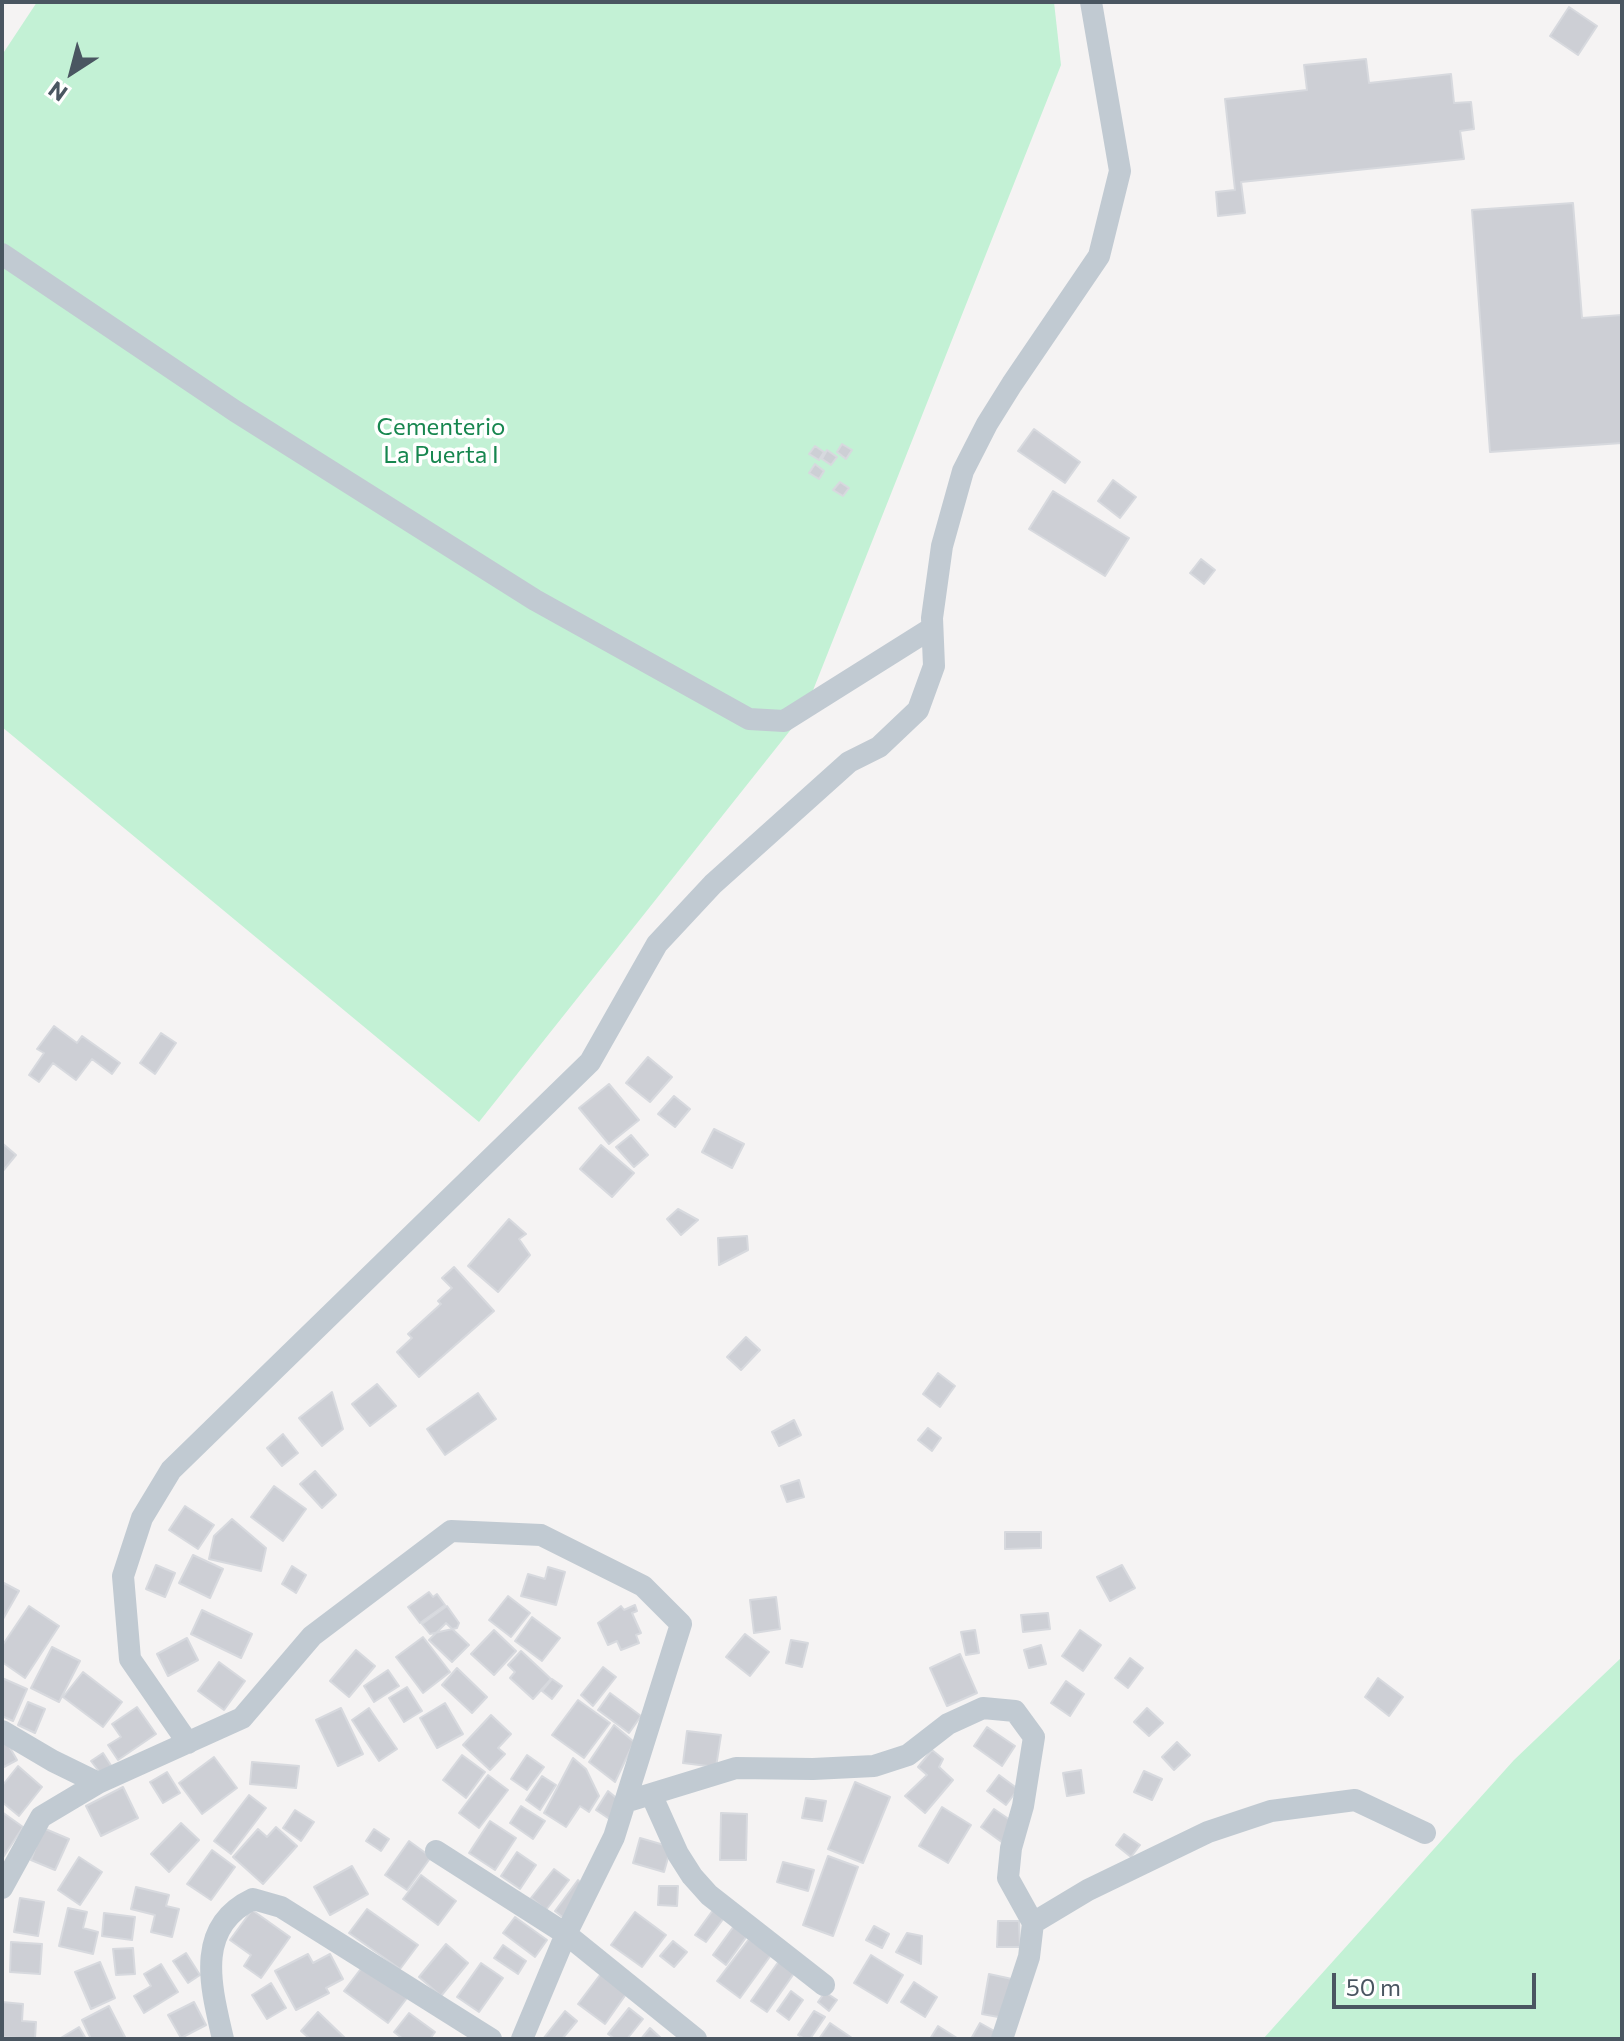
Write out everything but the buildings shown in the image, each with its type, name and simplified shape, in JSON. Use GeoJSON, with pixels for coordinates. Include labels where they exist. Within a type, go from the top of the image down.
{"type":"FeatureCollection","features":[{"type":"Feature","properties":{"kind":"street"},"geometry":{"type":"LineString","coordinates":[[188,1743],[130,1659],[123,1576],[142,1518],[171,1470],[590,1062],[657,944],[713,884],[849,762],[879,747],[918,710],[934,666],[932,628],[942,546],[963,471],[1012,384],[1099,256],[1120,171],[1091,2]]}},
{"type":"Feature","properties":{"kind":"street"},"geometry":{"type":"LineString","coordinates":[[2,254],[235,411],[535,600],[749,719],[784,721],[932,628]]}},
{"type":"Feature","properties":{"kind":"street"},"geometry":{"type":"LineString","coordinates":[[2,1888],[41,1817],[98,1783],[242,1718],[312,1636],[451,1531],[541,1535],[643,1586],[681,1624],[614,1837],[566,1934],[522,2039]]}},
{"type":"Feature","properties":{"kind":"street"},"geometry":{"type":"LineString","coordinates":[[625,1802],[736,1768],[874,1766],[908,1755],[948,1724],[983,1708],[1015,1711],[1034,1737],[1023,1806],[1011,1848],[1008,1878],[1033,1923],[1029,1957],[1002,2039]]}},
{"type":"Feature","properties":{"kind":"street"},"geometry":{"type":"LineString","coordinates":[[2,1731],[98,1783]]}},
{"type":"Feature","properties":{"kind":"street"},"geometry":{"type":"LineString","coordinates":[[651,1794],[678,1854],[709,1895],[824,1985]]}},
{"type":"Feature","properties":{"kind":"street"},"geometry":{"type":"LineString","coordinates":[[1033,1923],[1088,1890],[1208,1832],[1271,1811],[1355,1800],[1425,1833]]}},
{"type":"Feature","properties":{"kind":"street"},"geometry":{"type":"LineString","coordinates":[[436,1851],[566,1934],[696,2039]]}},
{"type":"Feature","properties":{"kind":"street"},"geometry":{"type":"LineString","coordinates":[[223,2039],[213,1996],[211,1960],[219,1927],[235,1907],[253,1899],[281,1907],[491,2039]]}},
{"type":"Feature","properties":{"kind":"green space","name":"Cementerio La Puerta I"},"geometry":{"type":"Polygon","coordinates":[[[37,2],[1054,2],[1061,65],[804,713],[479,1122],[2,727],[2,55],[37,2]]]}},
{"type":"Feature","properties":{"kind":"green space"},"geometry":{"type":"Polygon","coordinates":[[[1622,1657],[1622,2039],[1263,2039],[1514,1760],[1622,1657]]]}}]}
